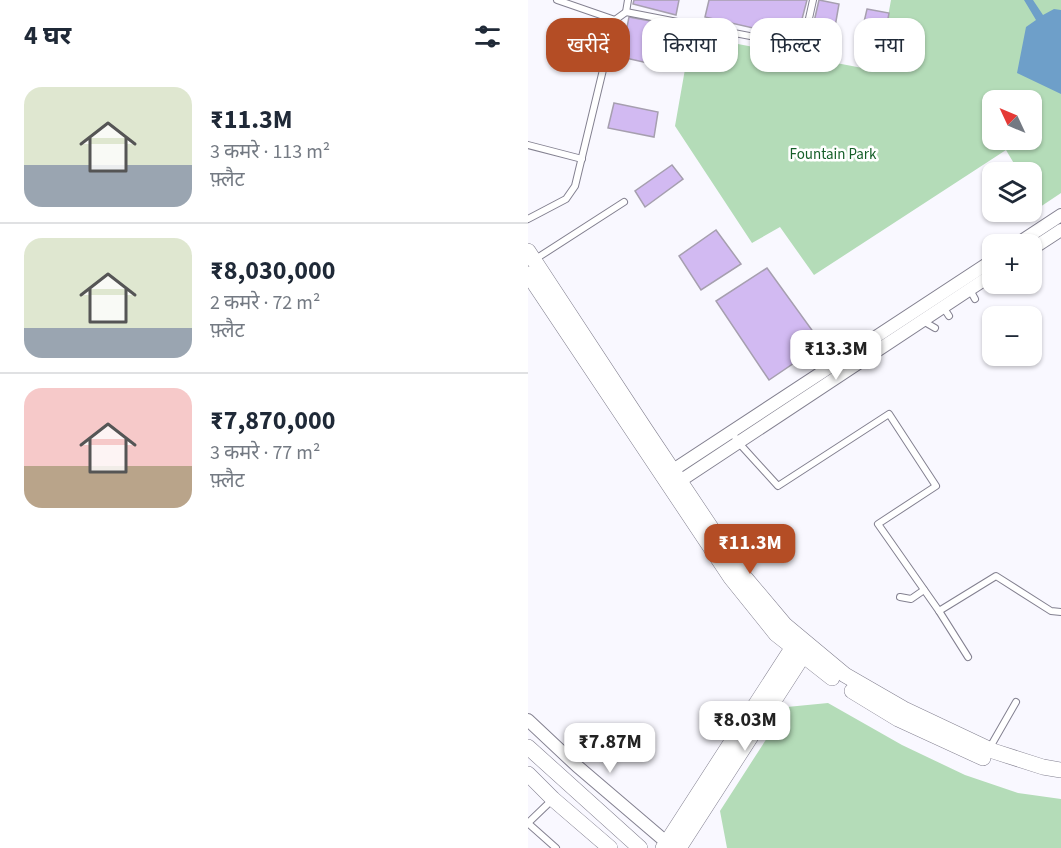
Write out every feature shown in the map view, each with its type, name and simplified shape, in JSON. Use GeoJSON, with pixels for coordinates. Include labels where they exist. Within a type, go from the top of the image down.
{"type":"FeatureCollection","features":[{"type":"Feature","properties":{"kind":"street"},"geometry":{"type":"LineString","coordinates":[[1032,234],[1061,215]]}},
{"type":"Feature","properties":{"kind":"street"},"geometry":{"type":"LineString","coordinates":[[1042,242],[1061,230]]}},
{"type":"Feature","properties":{"kind":"street"},"geometry":{"type":"LineString","coordinates":[[529,262],[671,479],[731,578],[776,634],[801,646],[844,675],[904,709],[989,749],[1043,767],[1061,770]]}},
{"type":"Feature","properties":{"kind":"street"},"geometry":{"type":"LineString","coordinates":[[671,479],[982,268]]}},
{"type":"Feature","properties":{"kind":"street"},"geometry":{"type":"LineString","coordinates":[[735,437],[922,321],[946,312],[982,284]]}},
{"type":"Feature","properties":{"kind":"street"},"geometry":{"type":"LineString","coordinates":[[528,720],[670,847],[801,646]]}},
{"type":"Feature","properties":{"kind":"street"},"geometry":{"type":"LineString","coordinates":[[801,646],[837,682],[898,719],[988,760],[1061,780]]}},
{"type":"Feature","properties":{"kind":"street"},"geometry":{"type":"LineString","coordinates":[[528,747],[640,848]]}},
{"type":"Feature","properties":{"kind":"street"},"geometry":{"type":"LineString","coordinates":[[528,774],[553,799],[610,848]]}},
{"type":"Feature","properties":{"kind":"lane"},"geometry":{"type":"LineString","coordinates":[[557,0],[609,18]]}},
{"type":"Feature","properties":{"kind":"lane"},"geometry":{"type":"LineString","coordinates":[[618,18],[626,12],[628,0]]}},
{"type":"Feature","properties":{"kind":"lane"},"geometry":{"type":"LineString","coordinates":[[809,18],[813,0]]}},
{"type":"Feature","properties":{"kind":"lane"},"geometry":{"type":"LineString","coordinates":[[626,12],[750,36]]}},
{"type":"Feature","properties":{"kind":"lane"},"geometry":{"type":"LineString","coordinates":[[528,219],[566,199],[575,186],[603,72]]}},
{"type":"Feature","properties":{"kind":"lane"},"geometry":{"type":"LineString","coordinates":[[528,145],[582,159]]}},
{"type":"Feature","properties":{"kind":"lane"},"geometry":{"type":"LineString","coordinates":[[529,262],[624,202]]}},
{"type":"Feature","properties":{"kind":"lane"},"geometry":{"type":"LineString","coordinates":[[922,321],[935,328]]}},
{"type":"Feature","properties":{"kind":"lane"},"geometry":{"type":"LineString","coordinates":[[735,437],[778,486],[889,414],[936,486],[878,524],[968,657]]}},
{"type":"Feature","properties":{"kind":"lane"},"geometry":{"type":"LineString","coordinates":[[939,611],[996,576],[1051,611],[1061,612]]}},
{"type":"Feature","properties":{"kind":"lane"},"geometry":{"type":"LineString","coordinates":[[900,597],[911,599],[924,590]]}},
{"type":"Feature","properties":{"kind":"lane"},"geometry":{"type":"LineString","coordinates":[[989,749],[1016,702]]}},
{"type":"Feature","properties":{"kind":"lane"},"geometry":{"type":"LineString","coordinates":[[553,799],[528,823],[556,848]]}},
{"type":"Feature","properties":{"kind":"green space","name":"Fountain Park"},"geometry":{"type":"Polygon","coordinates":[[[891,0],[1061,0],[1061,193],[1042,206],[1042,162],[1013,162],[1006,150],[988,162],[982,162],[982,166],[814,275],[780,227],[752,243],[675,126],[684,72],[738,72],[738,44],[750,46],[750,72],[842,72],[842,64],[854,66],[854,72],[925,72],[925,18],[888,18],[891,0]]]}},
{"type":"Feature","properties":{"kind":"green space"},"geometry":{"type":"Polygon","coordinates":[[[828,703],[902,745],[965,775],[1018,793],[1061,799],[1061,848],[727,848],[720,811],[787,707],[828,703]]]}},
{"type":"Feature","properties":{"kind":"water"},"geometry":{"type":"Polygon","coordinates":[[[1024,0],[1033,0],[1043,15],[1054,9],[1061,10],[1061,94],[1017,73],[1026,27],[1036,20],[1024,0]]]}},
{"type":"Feature","properties":{"kind":"building"},"geometry":{"type":"Polygon","coordinates":[[[634,0],[679,0],[676,15],[633,4],[634,0]]]}},
{"type":"Feature","properties":{"kind":"building"},"geometry":{"type":"Polygon","coordinates":[[[709,0],[807,0],[802,18],[750,18],[750,27],[738,25],[738,18],[705,17],[709,0]]]}},
{"type":"Feature","properties":{"kind":"building"},"geometry":{"type":"Polygon","coordinates":[[[819,0],[839,4],[837,18],[815,18],[819,0]]]}},
{"type":"Feature","properties":{"kind":"building"},"geometry":{"type":"Polygon","coordinates":[[[867,9],[889,13],[888,18],[865,18],[867,9]]]}},
{"type":"Feature","properties":{"kind":"building"},"geometry":{"type":"Polygon","coordinates":[[[629,18],[642,19],[642,62],[630,59],[629,18]]]}},
{"type":"Feature","properties":{"kind":"building"},"geometry":{"type":"Polygon","coordinates":[[[614,103],[658,112],[654,137],[608,128],[614,103]]]}},
{"type":"Feature","properties":{"kind":"building"},"geometry":{"type":"Polygon","coordinates":[[[672,165],[683,179],[645,207],[635,191],[672,165]]]}},
{"type":"Feature","properties":{"kind":"building"},"geometry":{"type":"Polygon","coordinates":[[[716,230],[741,264],[701,290],[679,256],[716,230]]]}},
{"type":"Feature","properties":{"kind":"building"},"geometry":{"type":"Polygon","coordinates":[[[767,268],[822,344],[769,380],[716,301],[767,268]]]}}]}
